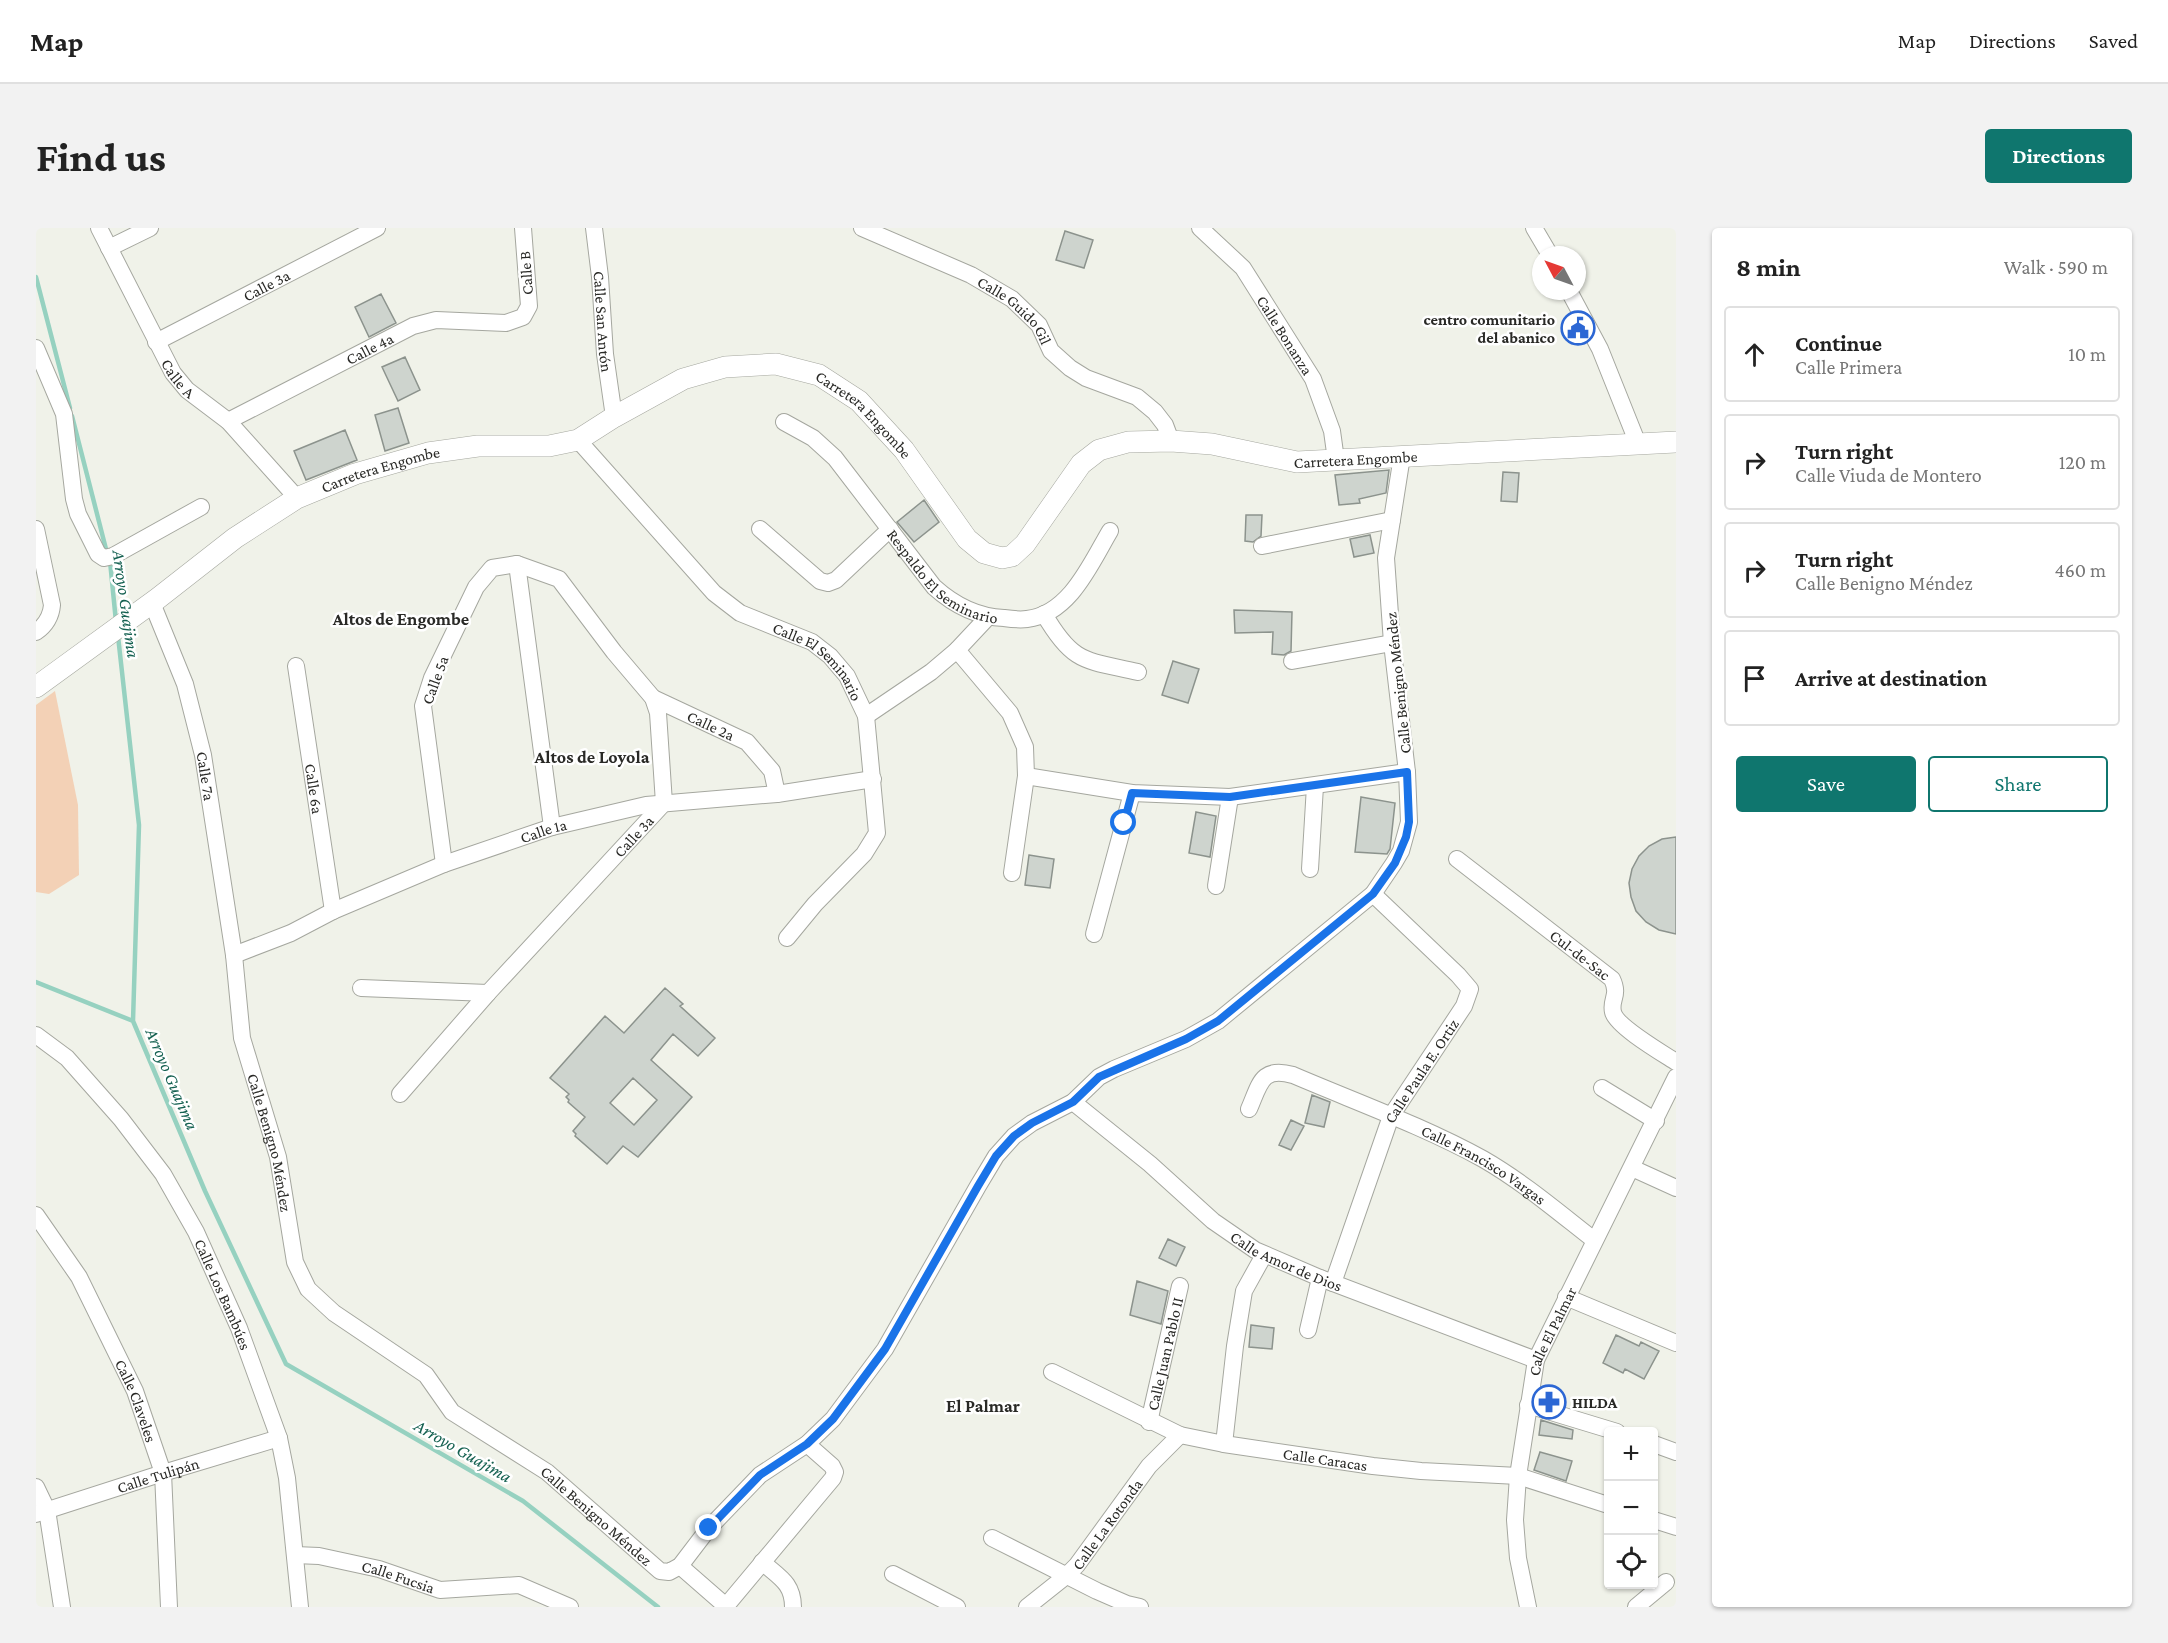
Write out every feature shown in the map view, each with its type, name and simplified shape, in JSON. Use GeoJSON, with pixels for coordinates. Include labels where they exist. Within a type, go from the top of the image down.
{"type":"FeatureCollection","features":[{"type":"Feature","properties":{"kind":"street","name":"Calle A"},"geometry":{"type":"LineString","coordinates":[[99,228],[173,373],[187,390],[228,421],[297,498]]}},
{"type":"Feature","properties":{"kind":"street"},"geometry":{"type":"LineString","coordinates":[[109,248],[150,228]]}},
{"type":"Feature","properties":{"kind":"street","name":"Calle 3a"},"geometry":{"type":"LineString","coordinates":[[156,342],[377,228]]}},
{"type":"Feature","properties":{"kind":"street","name":"Calle B"},"geometry":{"type":"LineString","coordinates":[[523,228],[529,306],[523,317]]}},
{"type":"Feature","properties":{"kind":"street","name":"Calle San Antón"},"geometry":{"type":"LineString","coordinates":[[594,228],[605,354],[614,417]]}},
{"type":"Feature","properties":{"kind":"street","name":"Calle Guido Gil"},"geometry":{"type":"LineString","coordinates":[[862,228],[971,275],[1012,299],[1039,325],[1051,351],[1063,362],[1086,378],[1137,398],[1155,412],[1165,425],[1171,441]]}},
{"type":"Feature","properties":{"kind":"street","name":"Calle Bonanza"},"geometry":{"type":"LineString","coordinates":[[1200,228],[1244,268],[1313,379],[1332,431],[1336,460]]}},
{"type":"Feature","properties":{"kind":"street"},"geometry":{"type":"LineString","coordinates":[[1534,228],[1545,246]]}},
{"type":"Feature","properties":{"kind":"street"},"geometry":{"type":"LineString","coordinates":[[1574,300],[1600,349],[1638,444]]}},
{"type":"Feature","properties":{"kind":"street","name":"Calle 4a"},"geometry":{"type":"LineString","coordinates":[[228,421],[413,326],[436,320],[506,323],[523,317]]}},
{"type":"Feature","properties":{"kind":"street"},"geometry":{"type":"LineString","coordinates":[[36,348],[64,414],[74,500],[94,550],[109,557],[201,507]]}},
{"type":"Feature","properties":{"kind":"street","name":"Carretera Engombe"},"geometry":{"type":"LineString","coordinates":[[36,687],[152,603],[235,538],[297,498],[355,474],[428,453],[478,446],[549,446],[578,440],[683,378],[725,367],[776,364],[819,375],[859,401],[904,450],[967,539],[984,553],[1002,558],[1012,556],[1025,544],[1081,464],[1099,450],[1128,442],[1171,441],[1212,444],[1297,462],[1676,442]]}},
{"type":"Feature","properties":{"kind":"street","name":"Respaldo El Seminario"},"geometry":{"type":"LineString","coordinates":[[784,422],[813,438],[835,458],[920,570],[948,599],[987,618],[1028,619],[1044,614],[1061,603],[1079,584],[1110,531]]}},
{"type":"Feature","properties":{"kind":"street","name":"Calle El Seminario"},"geometry":{"type":"LineString","coordinates":[[578,440],[714,592],[740,613],[812,642],[830,656],[847,676],[866,716],[877,833],[864,854],[815,903],[787,938]]}},
{"type":"Feature","properties":{"kind":"street","name":"Calle Benigno Méndez"},"geometry":{"type":"LineString","coordinates":[[234,955],[242,1038],[278,1157],[295,1262],[308,1289],[334,1313],[426,1376],[452,1412],[547,1472],[660,1571],[669,1572],[680,1566],[709,1528],[760,1475],[807,1444],[833,1419],[885,1349],[996,1156],[1014,1136],[1032,1123],[1073,1102],[1099,1077],[1186,1039],[1218,1021],[1373,894],[1395,863],[1406,837],[1409,822],[1407,772],[1392,643],[1386,558],[1402,456]]}},
{"type":"Feature","properties":{"kind":"street"},"geometry":{"type":"LineString","coordinates":[[1262,546],[1392,520]]}},
{"type":"Feature","properties":{"kind":"street"},"geometry":{"type":"LineString","coordinates":[[36,529],[52,605],[51,616],[44,627],[36,632]]}},
{"type":"Feature","properties":{"kind":"street"},"geometry":{"type":"LineString","coordinates":[[760,529],[820,581],[828,583],[836,580],[890,529]]}},
{"type":"Feature","properties":{"kind":"street"},"geometry":{"type":"LineString","coordinates":[[517,564],[552,827]]}},
{"type":"Feature","properties":{"kind":"street","name":"Calle 3a"},"geometry":{"type":"LineString","coordinates":[[400,1094],[488,993],[664,803],[658,713],[653,698],[614,652],[559,579],[517,564]]}},
{"type":"Feature","properties":{"kind":"street","name":"Calle 5a"},"geometry":{"type":"LineString","coordinates":[[444,864],[423,706],[432,678],[476,586],[492,568],[517,564]]}},
{"type":"Feature","properties":{"kind":"street","name":"Calle 7a"},"geometry":{"type":"LineString","coordinates":[[152,603],[185,684],[203,755],[234,955]]}},
{"type":"Feature","properties":{"kind":"street"},"geometry":{"type":"LineString","coordinates":[[1044,614],[1058,638],[1084,660],[1138,672]]}},
{"type":"Feature","properties":{"kind":"street"},"geometry":{"type":"LineString","coordinates":[[866,716],[931,672],[957,650],[987,618]]}},
{"type":"Feature","properties":{"kind":"street"},"geometry":{"type":"LineString","coordinates":[[1292,661],[1392,643]]}},
{"type":"Feature","properties":{"kind":"street"},"geometry":{"type":"LineString","coordinates":[[957,650],[1010,713],[1025,747],[1026,776],[1012,873]]}},
{"type":"Feature","properties":{"kind":"street","name":"Calle 6a"},"geometry":{"type":"LineString","coordinates":[[296,666],[333,911]]}},
{"type":"Feature","properties":{"kind":"street","name":"Calle 2a"},"geometry":{"type":"LineString","coordinates":[[653,698],[747,742],[772,771],[777,794]]}},
{"type":"Feature","properties":{"kind":"street"},"geometry":{"type":"LineString","coordinates":[[1026,776],[1132,793],[1230,797],[1407,772]]}},
{"type":"Feature","properties":{"kind":"street","name":"Calle 1a"},"geometry":{"type":"LineString","coordinates":[[234,955],[291,933],[333,911],[444,864],[552,827],[646,805],[777,794],[873,779]]}},
{"type":"Feature","properties":{"kind":"street"},"geometry":{"type":"LineString","coordinates":[[1310,869],[1315,786]]}},
{"type":"Feature","properties":{"kind":"street"},"geometry":{"type":"LineString","coordinates":[[1094,934],[1132,793]]}},
{"type":"Feature","properties":{"kind":"street"},"geometry":{"type":"LineString","coordinates":[[1216,886],[1230,797]]}},
{"type":"Feature","properties":{"kind":"street","name":"Cul-de-Sac"},"geometry":{"type":"LineString","coordinates":[[1457,859],[1612,979],[1616,988],[1612,1010],[1617,1022],[1676,1062]]}},
{"type":"Feature","properties":{"kind":"street","name":"Calle Paula E. Ortiz"},"geometry":{"type":"LineString","coordinates":[[1308,1330],[1391,1116],[1464,1006],[1470,989],[1373,894]]}},
{"type":"Feature","properties":{"kind":"street"},"geometry":{"type":"LineString","coordinates":[[361,988],[488,993]]}},
{"type":"Feature","properties":{"kind":"street","name":"Calle Los Bambúes"},"geometry":{"type":"LineString","coordinates":[[36,1035],[67,1058],[121,1119],[163,1174],[196,1232],[239,1328],[279,1438],[286,1478],[300,1607]]}},
{"type":"Feature","properties":{"kind":"street","name":"Calle Francisco Vargas"},"geometry":{"type":"LineString","coordinates":[[1249,1109],[1266,1076],[1279,1071],[1391,1116],[1481,1158],[1504,1172],[1594,1240]]}},
{"type":"Feature","properties":{"kind":"street","name":"Calle El Palmar"},"geometry":{"type":"LineString","coordinates":[[1528,1607],[1518,1558],[1515,1520],[1518,1476],[1536,1360],[1676,1077]]}},
{"type":"Feature","properties":{"kind":"street"},"geometry":{"type":"LineString","coordinates":[[1602,1088],[1656,1121]]}},
{"type":"Feature","properties":{"kind":"street","name":"Calle Amor de Dios"},"geometry":{"type":"LineString","coordinates":[[1073,1102],[1150,1164],[1213,1221],[1264,1255],[1326,1281],[1536,1360]]}},
{"type":"Feature","properties":{"kind":"street"},"geometry":{"type":"LineString","coordinates":[[1632,1168],[1676,1188]]}},
{"type":"Feature","properties":{"kind":"street","name":"Calle Claveles"},"geometry":{"type":"LineString","coordinates":[[36,1215],[84,1288],[135,1391],[163,1473],[169,1607]]}},
{"type":"Feature","properties":{"kind":"street"},"geometry":{"type":"LineString","coordinates":[[1224,1444],[1245,1291],[1264,1255]]}},
{"type":"Feature","properties":{"kind":"street","name":"Calle Juan Pablo II"},"geometry":{"type":"LineString","coordinates":[[1149,1422],[1180,1286]]}},
{"type":"Feature","properties":{"kind":"street"},"geometry":{"type":"LineString","coordinates":[[1566,1298],[1676,1343]]}},
{"type":"Feature","properties":{"kind":"street","name":"Calle Caracas"},"geometry":{"type":"LineString","coordinates":[[1052,1372],[1149,1422],[1180,1435],[1224,1444],[1373,1466],[1518,1476],[1604,1504]]}},
{"type":"Feature","properties":{"kind":"street"},"geometry":{"type":"LineString","coordinates":[[1528,1406],[1604,1427]]}},
{"type":"Feature","properties":{"kind":"street","name":"Calle La Rotonda"},"geometry":{"type":"LineString","coordinates":[[1027,1607],[1066,1576],[1149,1466],[1180,1435]]}},
{"type":"Feature","properties":{"kind":"street","name":"Calle Tulipán"},"geometry":{"type":"LineString","coordinates":[[41,1512],[279,1438]]}},
{"type":"Feature","properties":{"kind":"street"},"geometry":{"type":"LineString","coordinates":[[680,1566],[727,1606],[833,1478],[835,1472],[807,1444]]}},
{"type":"Feature","properties":{"kind":"street"},"geometry":{"type":"LineString","coordinates":[[1658,1446],[1676,1452]]}},
{"type":"Feature","properties":{"kind":"street"},"geometry":{"type":"LineString","coordinates":[[36,1486],[62,1607]]}},
{"type":"Feature","properties":{"kind":"street"},"geometry":{"type":"LineString","coordinates":[[1658,1522],[1676,1527]]}},
{"type":"Feature","properties":{"kind":"street"},"geometry":{"type":"LineString","coordinates":[[992,1538],[1066,1576],[1127,1604],[1140,1607]]}},
{"type":"Feature","properties":{"kind":"street","name":"Calle Fucsia"},"geometry":{"type":"LineString","coordinates":[[295,1555],[319,1557],[379,1569],[440,1590],[519,1585],[570,1607]]}},
{"type":"Feature","properties":{"kind":"street"},"geometry":{"type":"LineString","coordinates":[[762,1562],[789,1585],[793,1595],[793,1607]]}},
{"type":"Feature","properties":{"kind":"street"},"geometry":{"type":"LineString","coordinates":[[893,1574],[957,1607]]}},
{"type":"Feature","properties":{"kind":"street"},"geometry":{"type":"LineString","coordinates":[[1636,1607],[1666,1582]]}},
{"type":"Feature","properties":{"kind":"shaded area"},"geometry":{"type":"Polygon","coordinates":[[[55,691],[78,805],[79,875],[49,894],[36,892],[36,705],[55,691]]]}},
{"type":"Feature","properties":{"kind":"building"},"geometry":{"type":"Polygon","coordinates":[[[1065,231],[1093,240],[1084,268],[1056,260],[1065,231]]]}},
{"type":"Feature","properties":{"kind":"building"},"geometry":{"type":"Polygon","coordinates":[[[381,294],[396,323],[369,337],[355,307],[381,294]]]}},
{"type":"Feature","properties":{"kind":"building"},"geometry":{"type":"Polygon","coordinates":[[[405,357],[420,390],[398,401],[382,367],[405,357]]]}},
{"type":"Feature","properties":{"kind":"building"},"geometry":{"type":"Polygon","coordinates":[[[398,408],[409,443],[385,451],[375,415],[398,408]]]}},
{"type":"Feature","properties":{"kind":"building"},"geometry":{"type":"Polygon","coordinates":[[[345,430],[357,460],[306,480],[294,451],[345,430]]]}},
{"type":"Feature","properties":{"kind":"building"},"geometry":{"type":"Polygon","coordinates":[[[1389,470],[1386,493],[1359,499],[1360,503],[1339,505],[1335,475],[1389,470]]]}},
{"type":"Feature","properties":{"kind":"building"},"geometry":{"type":"Polygon","coordinates":[[[1503,472],[1519,473],[1517,502],[1501,501],[1503,472]]]}},
{"type":"Feature","properties":{"kind":"building"},"geometry":{"type":"Polygon","coordinates":[[[924,500],[939,522],[914,542],[897,522],[924,500]]]}},
{"type":"Feature","properties":{"kind":"building"},"geometry":{"type":"Polygon","coordinates":[[[1246,515],[1262,515],[1261,536],[1253,542],[1245,541],[1246,515]]]}},
{"type":"Feature","properties":{"kind":"building"},"geometry":{"type":"Polygon","coordinates":[[[1370,535],[1374,553],[1354,557],[1350,539],[1370,535]]]}},
{"type":"Feature","properties":{"kind":"building"},"geometry":{"type":"Polygon","coordinates":[[[1234,610],[1292,612],[1291,651],[1284,655],[1272,654],[1273,632],[1235,633],[1234,610]]]}},
{"type":"Feature","properties":{"kind":"building"},"geometry":{"type":"Polygon","coordinates":[[[1173,661],[1199,669],[1188,703],[1162,695],[1173,661]]]}},
{"type":"Feature","properties":{"kind":"building"},"geometry":{"type":"Polygon","coordinates":[[[1361,797],[1395,803],[1390,849],[1387,854],[1355,852],[1361,797]]]}},
{"type":"Feature","properties":{"kind":"building"},"geometry":{"type":"Polygon","coordinates":[[[1196,812],[1216,816],[1210,857],[1189,853],[1196,812]]]}},
{"type":"Feature","properties":{"kind":"building"},"geometry":{"type":"Polygon","coordinates":[[[1676,837],[1676,934],[1659,930],[1646,922],[1636,911],[1629,883],[1632,869],[1639,856],[1649,846],[1662,839],[1676,837]]]}},
{"type":"Feature","properties":{"kind":"building"},"geometry":{"type":"Polygon","coordinates":[[[1029,855],[1054,859],[1050,888],[1025,885],[1029,855]]]}},
{"type":"Feature","properties":{"kind":"building"},"geometry":{"type":"Polygon","coordinates":[[[665,988],[683,1004],[680,1006],[715,1038],[698,1056],[673,1034],[651,1060],[692,1097],[638,1157],[623,1146],[607,1164],[575,1136],[573,1131],[585,1117],[568,1102],[566,1097],[569,1094],[550,1078],[605,1016],[624,1033],[665,988]],[[633,1078],[610,1103],[634,1125],[657,1100],[633,1078]]]}},
{"type":"Feature","properties":{"kind":"building"},"geometry":{"type":"Polygon","coordinates":[[[1312,1095],[1330,1102],[1324,1127],[1305,1123],[1312,1095]]]}},
{"type":"Feature","properties":{"kind":"building"},"geometry":{"type":"Polygon","coordinates":[[[1291,1120],[1304,1126],[1291,1150],[1279,1145],[1291,1120]]]}},
{"type":"Feature","properties":{"kind":"building"},"geometry":{"type":"Polygon","coordinates":[[[1168,1239],[1185,1247],[1176,1266],[1159,1258],[1168,1239]]]}},
{"type":"Feature","properties":{"kind":"building"},"geometry":{"type":"Polygon","coordinates":[[[1137,1281],[1168,1291],[1161,1324],[1130,1315],[1137,1281]]]}},
{"type":"Feature","properties":{"kind":"building"},"geometry":{"type":"Polygon","coordinates":[[[1251,1325],[1274,1328],[1272,1349],[1249,1347],[1251,1325]]]}},
{"type":"Feature","properties":{"kind":"building"},"geometry":{"type":"Polygon","coordinates":[[[1616,1335],[1639,1346],[1641,1342],[1659,1351],[1644,1379],[1625,1369],[1623,1373],[1603,1363],[1616,1335]]]}},
{"type":"Feature","properties":{"kind":"building"},"geometry":{"type":"Polygon","coordinates":[[[1541,1420],[1573,1430],[1572,1439],[1539,1435],[1541,1420]]]}},
{"type":"Feature","properties":{"kind":"building"},"geometry":{"type":"Polygon","coordinates":[[[1540,1452],[1572,1461],[1566,1481],[1534,1470],[1540,1452]]]}},
{"type":"Feature","properties":{"kind":"waterway","name":"Arroyo Guajima"},"geometry":{"type":"LineString","coordinates":[[36,277],[70,408]]}},
{"type":"Feature","properties":{"kind":"waterway","name":"Arroyo Guajima"},"geometry":{"type":"LineString","coordinates":[[72,416],[107,553]]}},
{"type":"Feature","properties":{"kind":"waterway","name":"Arroyo Guajima"},"geometry":{"type":"LineString","coordinates":[[110,561],[116,622]]}},
{"type":"Feature","properties":{"kind":"waterway","name":"Arroyo Guajima"},"geometry":{"type":"LineString","coordinates":[[118,636],[139,825],[133,1021],[205,1191],[286,1364],[523,1501],[658,1607]]}},
{"type":"Feature","properties":{"kind":"waterway"},"geometry":{"type":"LineString","coordinates":[[36,982],[133,1021]]}},
{"type":"Feature","properties":{"kind":"place","name":"centro comunitario del abanico"},"geometry":{"type":"Point","coordinates":[1578,328]}},
{"type":"Feature","properties":{"kind":"place","name":"HILDA"},"geometry":{"type":"Point","coordinates":[1549,1402]}},
{"type":"Feature","properties":{"kind":"district","name":"Altos de Engombe"},"geometry":{"type":"Point","coordinates":[401,619]}},
{"type":"Feature","properties":{"kind":"district","name":"Altos de Loyola"},"geometry":{"type":"Point","coordinates":[592,757]}},
{"type":"Feature","properties":{"kind":"district","name":"El Palmar"},"geometry":{"type":"Point","coordinates":[983,1406]}},
{"type":"Feature","properties":{"kind":"route"},"geometry":{"type":"LineString","coordinates":[[709,1528],[760,1475],[819,1434],[849,1399],[885,1349],[996,1156],[1014,1136],[1032,1123],[1073,1102],[1099,1077],[1186,1039],[1218,1021],[1373,894],[1395,863],[1406,837],[1409,822],[1407,772],[1230,797],[1132,793],[1124,823]]}}]}
